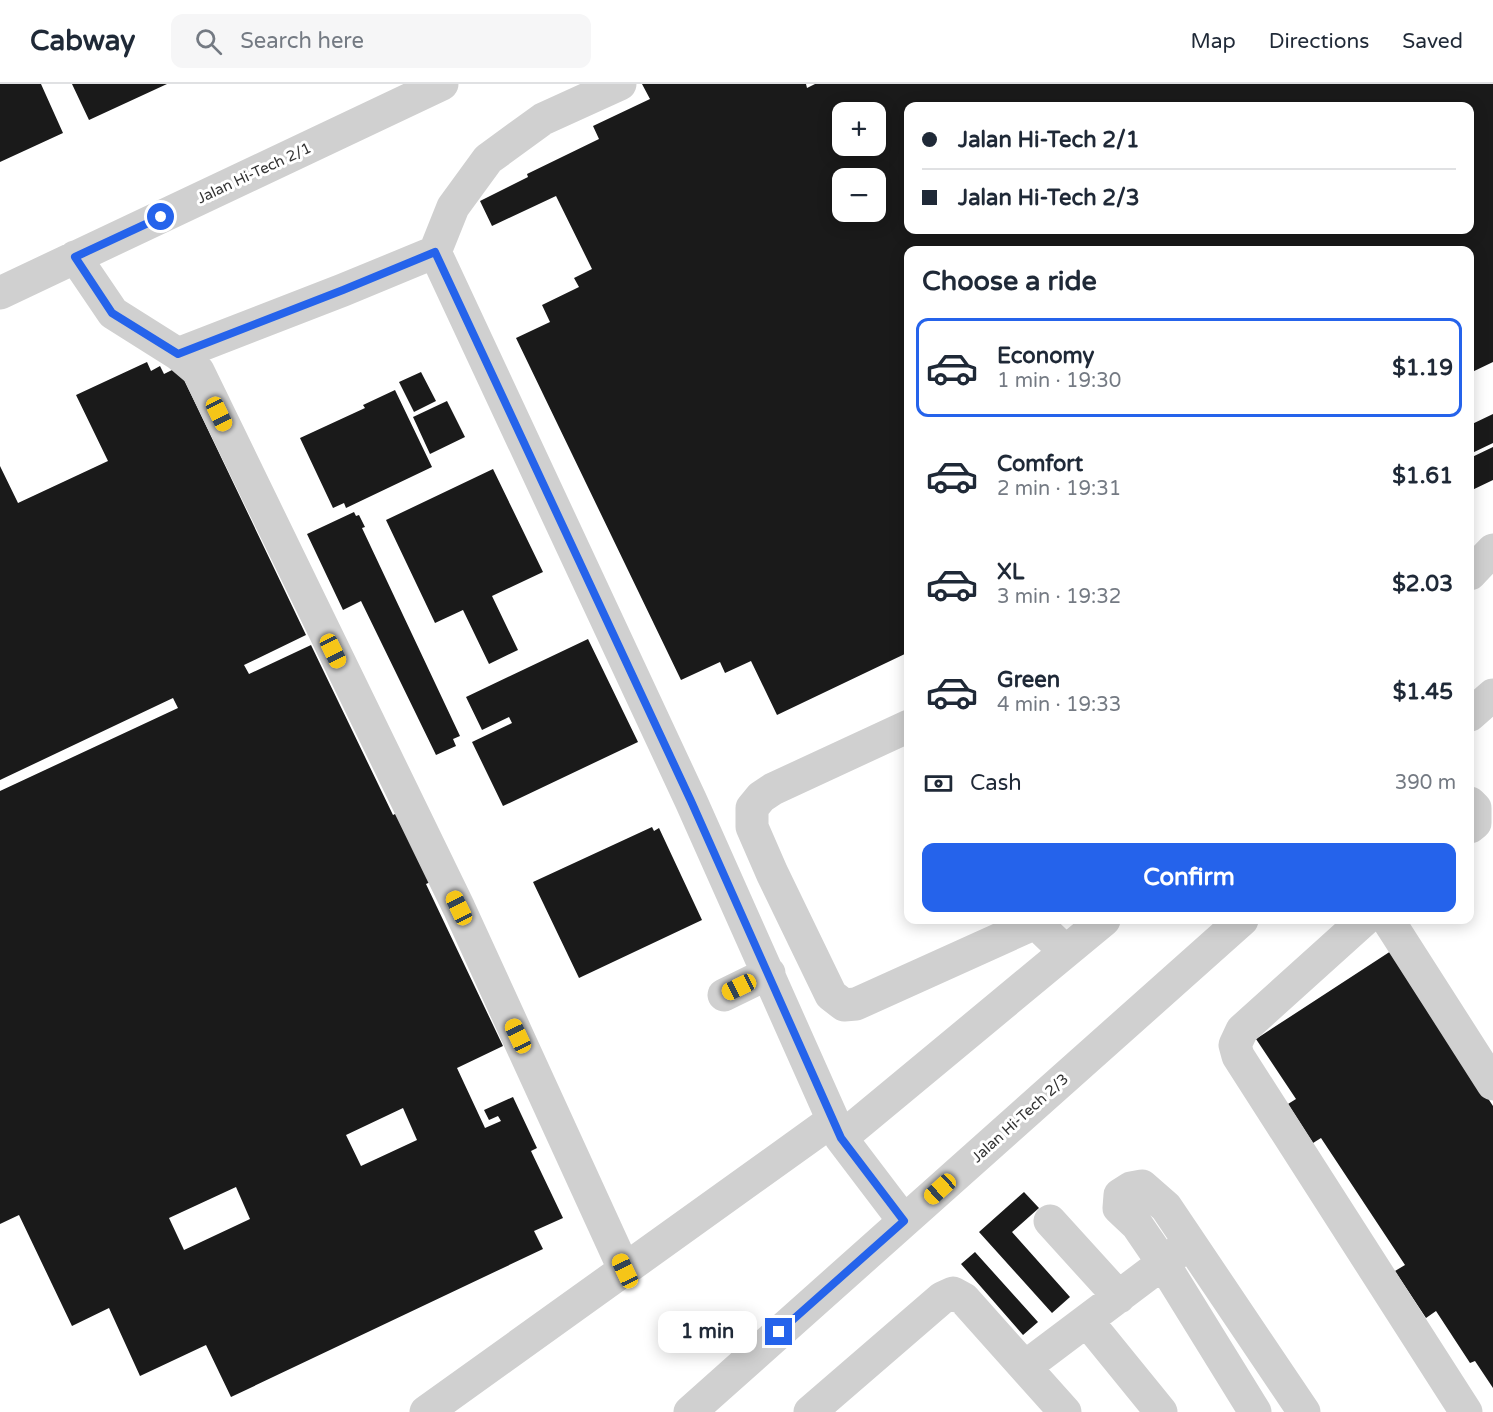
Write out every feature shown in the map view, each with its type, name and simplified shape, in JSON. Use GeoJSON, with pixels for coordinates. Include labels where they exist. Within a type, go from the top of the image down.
{"type":"FeatureCollection","features":[{"type":"Feature","properties":{"kind":"street","name":"Jalan Hi-Tech 2/1"},"geometry":{"type":"LineString","coordinates":[[0,293],[442,84]]}},
{"type":"Feature","properties":{"kind":"street"},"geometry":{"type":"LineString","coordinates":[[178,354],[435,252],[453,207],[488,159],[543,119],[620,84]]}},
{"type":"Feature","properties":{"kind":"street"},"geometry":{"type":"LineString","coordinates":[[435,252],[691,801],[837,1129],[904,1221]]}},
{"type":"Feature","properties":{"kind":"street"},"geometry":{"type":"LineString","coordinates":[[75,257],[112,313],[178,354],[198,371],[459,908],[625,1271]]}},
{"type":"Feature","properties":{"kind":"street"},"geometry":{"type":"LineString","coordinates":[[1474,570],[1493,550]]}},
{"type":"Feature","properties":{"kind":"street"},"geometry":{"type":"LineString","coordinates":[[1474,712],[1493,695]]}},
{"type":"Feature","properties":{"kind":"street"},"geometry":{"type":"LineString","coordinates":[[904,728],[773,789],[760,797],[752,808],[752,827],[781,893],[831,995],[844,1005],[856,1004],[1031,925],[1040,927],[1065,951]]}},
{"type":"Feature","properties":{"kind":"street"},"geometry":{"type":"LineString","coordinates":[[1474,807],[1474,824]]}},
{"type":"Feature","properties":{"kind":"street"},"geometry":{"type":"LineString","coordinates":[[426,1412],[625,1271],[837,1129],[1100,924]]}},
{"type":"Feature","properties":{"kind":"street","name":"Jalan Hi-Tech 2/3"},"geometry":{"type":"LineString","coordinates":[[690,1412],[1238,924]]}},
{"type":"Feature","properties":{"kind":"street"},"geometry":{"type":"LineString","coordinates":[[1360,924],[1242,1030],[1235,1044],[1238,1056],[1466,1412]]}},
{"type":"Feature","properties":{"kind":"street"},"geometry":{"type":"LineString","coordinates":[[1391,924],[1493,1084]]}},
{"type":"Feature","properties":{"kind":"street"},"geometry":{"type":"LineString","coordinates":[[724,995],[769,973]]}},
{"type":"Feature","properties":{"kind":"street"},"geometry":{"type":"LineString","coordinates":[[1142,1186],[1166,1207],[1296,1400],[1253,1411],[1163,1263],[1137,1226],[1119,1208],[1120,1195],[1131,1188],[1142,1186]]}},
{"type":"Feature","properties":{"kind":"street"},"geometry":{"type":"LineString","coordinates":[[1050,1221],[1119,1297]]}},
{"type":"Feature","properties":{"kind":"street"},"geometry":{"type":"LineString","coordinates":[[1025,1367],[1189,1244]]}},
{"type":"Feature","properties":{"kind":"street"},"geometry":{"type":"LineString","coordinates":[[810,1412],[942,1298],[953,1293],[964,1299],[1065,1412]]}},
{"type":"Feature","properties":{"kind":"street"},"geometry":{"type":"LineString","coordinates":[[1087,1321],[1161,1412]]}},
{"type":"Feature","properties":{"kind":"building"},"geometry":{"type":"Polygon","coordinates":[[[0,84],[41,84],[63,133],[0,162],[0,84]]]}},
{"type":"Feature","properties":{"kind":"building"},"geometry":{"type":"Polygon","coordinates":[[[72,84],[167,84],[89,120],[72,84]]]}},
{"type":"Feature","properties":{"kind":"building"},"geometry":{"type":"Polygon","coordinates":[[[642,84],[806,84],[807,88],[815,84],[1493,84],[1493,362],[1474,371],[1474,246],[904,246],[904,654],[777,715],[751,661],[725,673],[720,662],[681,680],[516,338],[550,322],[542,305],[579,287],[574,278],[592,269],[556,196],[492,226],[480,201],[528,177],[527,174],[599,139],[593,126],[650,99],[642,84]]]}},
{"type":"Feature","properties":{"kind":"building"},"geometry":{"type":"Polygon","coordinates":[[[147,362],[151,371],[160,366],[164,374],[178,367],[306,635],[244,665],[249,674],[311,645],[393,815],[403,810],[437,879],[426,884],[503,1046],[457,1068],[485,1128],[501,1121],[498,1116],[489,1120],[484,1110],[513,1097],[537,1148],[531,1151],[563,1218],[534,1231],[543,1249],[231,1397],[206,1345],[140,1376],[109,1308],[72,1326],[19,1215],[0,1224],[0,791],[178,708],[173,698],[0,780],[0,466],[18,503],[108,461],[76,395],[147,362]],[[403,1108],[346,1135],[361,1166],[417,1140],[403,1108]],[[236,1187],[169,1218],[184,1250],[250,1219],[236,1187]]]}},
{"type":"Feature","properties":{"kind":"building"},"geometry":{"type":"Polygon","coordinates":[[[421,372],[436,401],[414,412],[399,382],[421,372]]]}},
{"type":"Feature","properties":{"kind":"building"},"geometry":{"type":"Polygon","coordinates":[[[395,390],[432,467],[346,508],[344,503],[333,508],[300,438],[365,408],[363,405],[395,390]]]}},
{"type":"Feature","properties":{"kind":"building"},"geometry":{"type":"Polygon","coordinates":[[[447,401],[465,437],[430,454],[413,417],[447,401]]]}},
{"type":"Feature","properties":{"kind":"building"},"geometry":{"type":"Polygon","coordinates":[[[1493,414],[1493,443],[1474,452],[1474,423],[1493,414]]]}},
{"type":"Feature","properties":{"kind":"building"},"geometry":{"type":"Polygon","coordinates":[[[1493,447],[1493,480],[1474,489],[1474,456],[1493,447]]]}},
{"type":"Feature","properties":{"kind":"building"},"geometry":{"type":"Polygon","coordinates":[[[493,469],[543,572],[492,596],[518,650],[489,664],[463,610],[435,623],[386,520],[493,469]]]}},
{"type":"Feature","properties":{"kind":"building"},"geometry":{"type":"Polygon","coordinates":[[[354,512],[356,516],[359,515],[365,527],[362,528],[460,736],[453,739],[456,746],[436,755],[361,601],[343,610],[307,534],[354,512]]]}},
{"type":"Feature","properties":{"kind":"building"},"geometry":{"type":"Polygon","coordinates":[[[588,639],[638,742],[503,806],[472,742],[512,723],[509,717],[482,730],[466,697],[588,639]]]}},
{"type":"Feature","properties":{"kind":"building"},"geometry":{"type":"Polygon","coordinates":[[[652,827],[654,831],[659,828],[702,920],[579,978],[533,882],[652,827]]]}},
{"type":"Feature","properties":{"kind":"building"},"geometry":{"type":"Polygon","coordinates":[[[1391,951],[1493,1106],[1493,1388],[1475,1361],[1470,1363],[1436,1311],[1426,1318],[1395,1271],[1405,1265],[1321,1138],[1313,1143],[1288,1104],[1296,1099],[1256,1039],[1391,951]]]}},
{"type":"Feature","properties":{"kind":"building"},"geometry":{"type":"Polygon","coordinates":[[[1024,1192],[1039,1208],[1012,1232],[1070,1297],[1052,1313],[979,1232],[1024,1192]]]}},
{"type":"Feature","properties":{"kind":"building"},"geometry":{"type":"Polygon","coordinates":[[[975,1252],[1038,1322],[1023,1335],[961,1264],[975,1252]]]}},
{"type":"Feature","properties":{"kind":"route"},"geometry":{"type":"LineString","coordinates":[[161,217],[75,257],[112,313],[178,354],[435,252],[691,801],[841,1138],[904,1221],[779,1332]]}}]}
